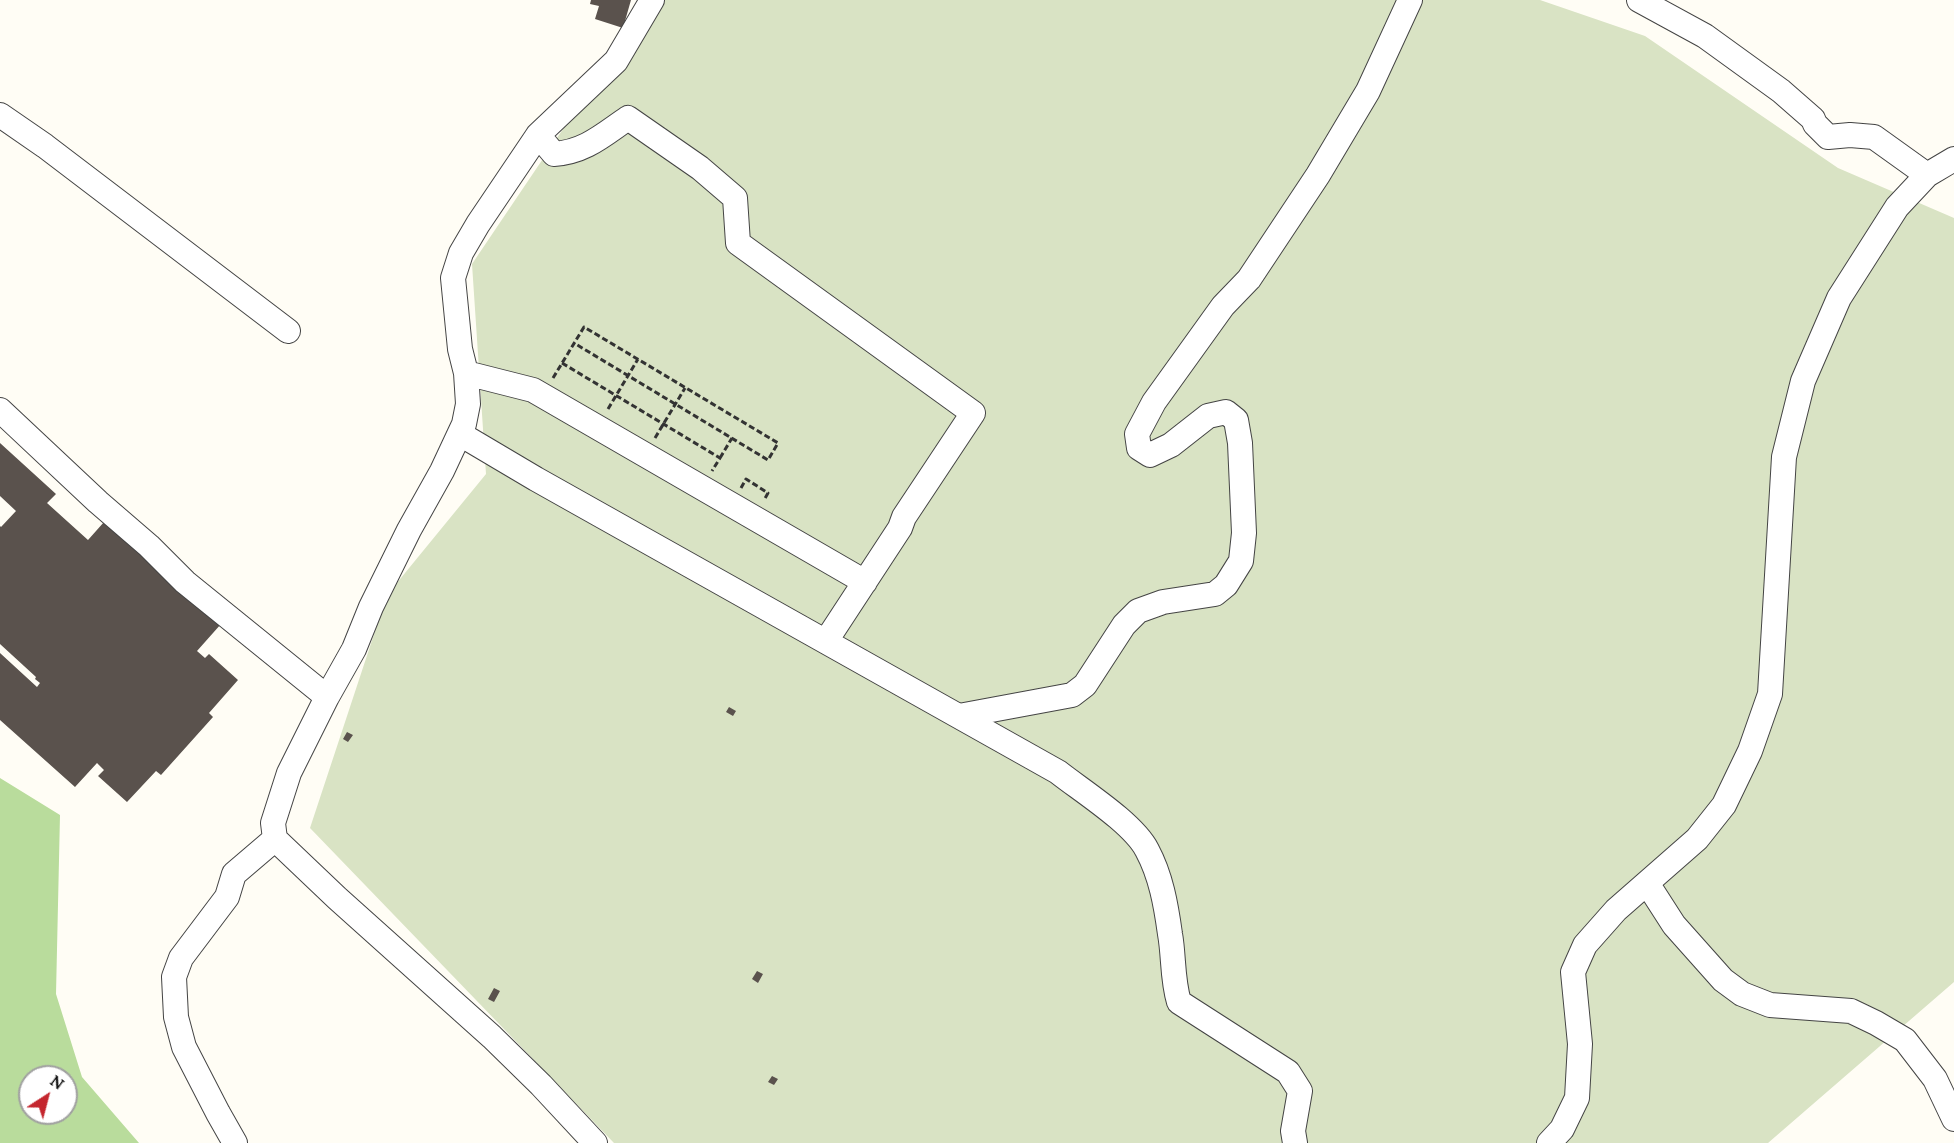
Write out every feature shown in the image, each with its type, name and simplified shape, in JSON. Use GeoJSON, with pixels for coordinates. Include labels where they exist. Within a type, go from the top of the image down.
{"type":"FeatureCollection","features":[{"type":"Feature","properties":{"kind":"street"},"geometry":{"type":"LineString","coordinates":[[595,1143],[492,1037],[275,839],[273,823],[289,773],[354,649],[371,607],[409,530],[460,434],[468,404],[453,278],[461,253],[538,135],[616,61],[652,0]]}},
{"type":"Feature","properties":{"kind":"street"},"geometry":{"type":"LineString","coordinates":[[959,716],[1072,695],[1085,684],[1124,625],[1138,611],[1163,602],[1215,594],[1226,585],[1241,561],[1244,533],[1240,442],[1236,420],[1226,412],[1208,416],[1171,445],[1150,455],[1139,448],[1137,434],[1154,402],[1223,306],[1249,279],[1318,175],[1368,91],[1410,0]]}},
{"type":"Feature","properties":{"kind":"street"},"geometry":{"type":"LineString","coordinates":[[1639,0],[1705,36],[1753,70],[1813,119],[1828,137],[1850,135],[1874,137],[1927,175]]}},
{"type":"Feature","properties":{"kind":"street"},"geometry":{"type":"LineString","coordinates":[[0,115],[54,153],[288,331]]}},
{"type":"Feature","properties":{"kind":"street"},"geometry":{"type":"LineString","coordinates":[[538,135],[554,154],[566,154],[581,150],[628,118],[700,168],[735,198],[738,243],[973,413],[826,641]]}},
{"type":"Feature","properties":{"kind":"street"},"geometry":{"type":"LineString","coordinates":[[1550,1143],[1562,1129],[1577,1098],[1580,1044],[1573,972],[1585,945],[1616,910],[1697,839],[1724,805],[1750,751],[1770,694],[1784,457],[1803,381],[1839,298],[1896,207],[1927,175],[1954,159]]}},
{"type":"Feature","properties":{"kind":"street"},"geometry":{"type":"LineString","coordinates":[[466,373],[534,390],[865,582]]}},
{"type":"Feature","properties":{"kind":"street"},"geometry":{"type":"LineString","coordinates":[[0,410],[98,502],[149,546],[185,582],[327,697]]}},
{"type":"Feature","properties":{"kind":"street"},"geometry":{"type":"LineString","coordinates":[[460,434],[1058,772],[1128,827],[1146,848],[1164,891],[1171,936],[1174,987],[1179,1002],[1287,1072],[1300,1090],[1293,1131],[1295,1143]]}},
{"type":"Feature","properties":{"kind":"street"},"geometry":{"type":"LineString","coordinates":[[236,1143],[184,1047],[176,1017],[174,977],[181,958],[227,897],[234,873],[275,839]]}},
{"type":"Feature","properties":{"kind":"street"},"geometry":{"type":"LineString","coordinates":[[1647,883],[1674,925],[1723,980],[1742,994],[1770,1005],[1851,1011],[1905,1040],[1935,1079],[1954,1119]]}},
{"type":"Feature","properties":{"kind":"path"},"geometry":{"type":"LineString","coordinates":[[543,395],[574,343],[584,327],[778,443],[768,460],[574,343]]}},
{"type":"Feature","properties":{"kind":"path"},"geometry":{"type":"LineString","coordinates":[[598,426],[638,359]]}},
{"type":"Feature","properties":{"kind":"path"},"geometry":{"type":"LineString","coordinates":[[562,363],[720,458]]}},
{"type":"Feature","properties":{"kind":"path"},"geometry":{"type":"LineString","coordinates":[[646,454],[685,388]]}},
{"type":"Feature","properties":{"kind":"path"},"geometry":{"type":"LineString","coordinates":[[702,487],[732,438]]}},
{"type":"Feature","properties":{"kind":"green space"},"geometry":{"type":"Polygon","coordinates":[[[650,0],[1540,0],[1645,36],[1838,168],[1954,218],[1954,982],[1768,1143],[614,1143],[310,828],[387,595],[486,474],[472,264],[650,0]]]}},
{"type":"Feature","properties":{"kind":"green space"},"geometry":{"type":"Polygon","coordinates":[[[0,778],[60,815],[56,994],[82,1077],[139,1143],[0,1143],[0,778]]]}},
{"type":"Feature","properties":{"kind":"building"},"geometry":{"type":"Polygon","coordinates":[[[591,0],[631,0],[623,28],[595,19],[599,6],[590,4],[591,0]]]}},
{"type":"Feature","properties":{"kind":"building"},"geometry":{"type":"Polygon","coordinates":[[[0,443],[56,494],[47,503],[88,540],[104,522],[221,624],[197,651],[205,658],[209,654],[238,680],[209,713],[213,717],[161,775],[156,771],[127,802],[98,776],[104,770],[97,763],[75,787],[0,720],[0,653],[37,687],[40,683],[0,644],[0,526],[16,511],[0,496],[0,443]]]}},
{"type":"Feature","properties":{"kind":"building"},"geometry":{"type":"Polygon","coordinates":[[[729,707],[736,711],[733,716],[726,712],[729,707]]]}},
{"type":"Feature","properties":{"kind":"building"},"geometry":{"type":"Polygon","coordinates":[[[347,732],[353,735],[348,742],[343,739],[347,732]]]}},
{"type":"Feature","properties":{"kind":"building"},"geometry":{"type":"Polygon","coordinates":[[[757,971],[763,974],[758,983],[752,979],[757,971]]]}},
{"type":"Feature","properties":{"kind":"building"},"geometry":{"type":"Polygon","coordinates":[[[494,988],[500,991],[494,1002],[488,999],[494,988]]]}},
{"type":"Feature","properties":{"kind":"building"},"geometry":{"type":"Polygon","coordinates":[[[772,1076],[778,1079],[774,1085],[768,1082],[772,1076]]]}}]}
